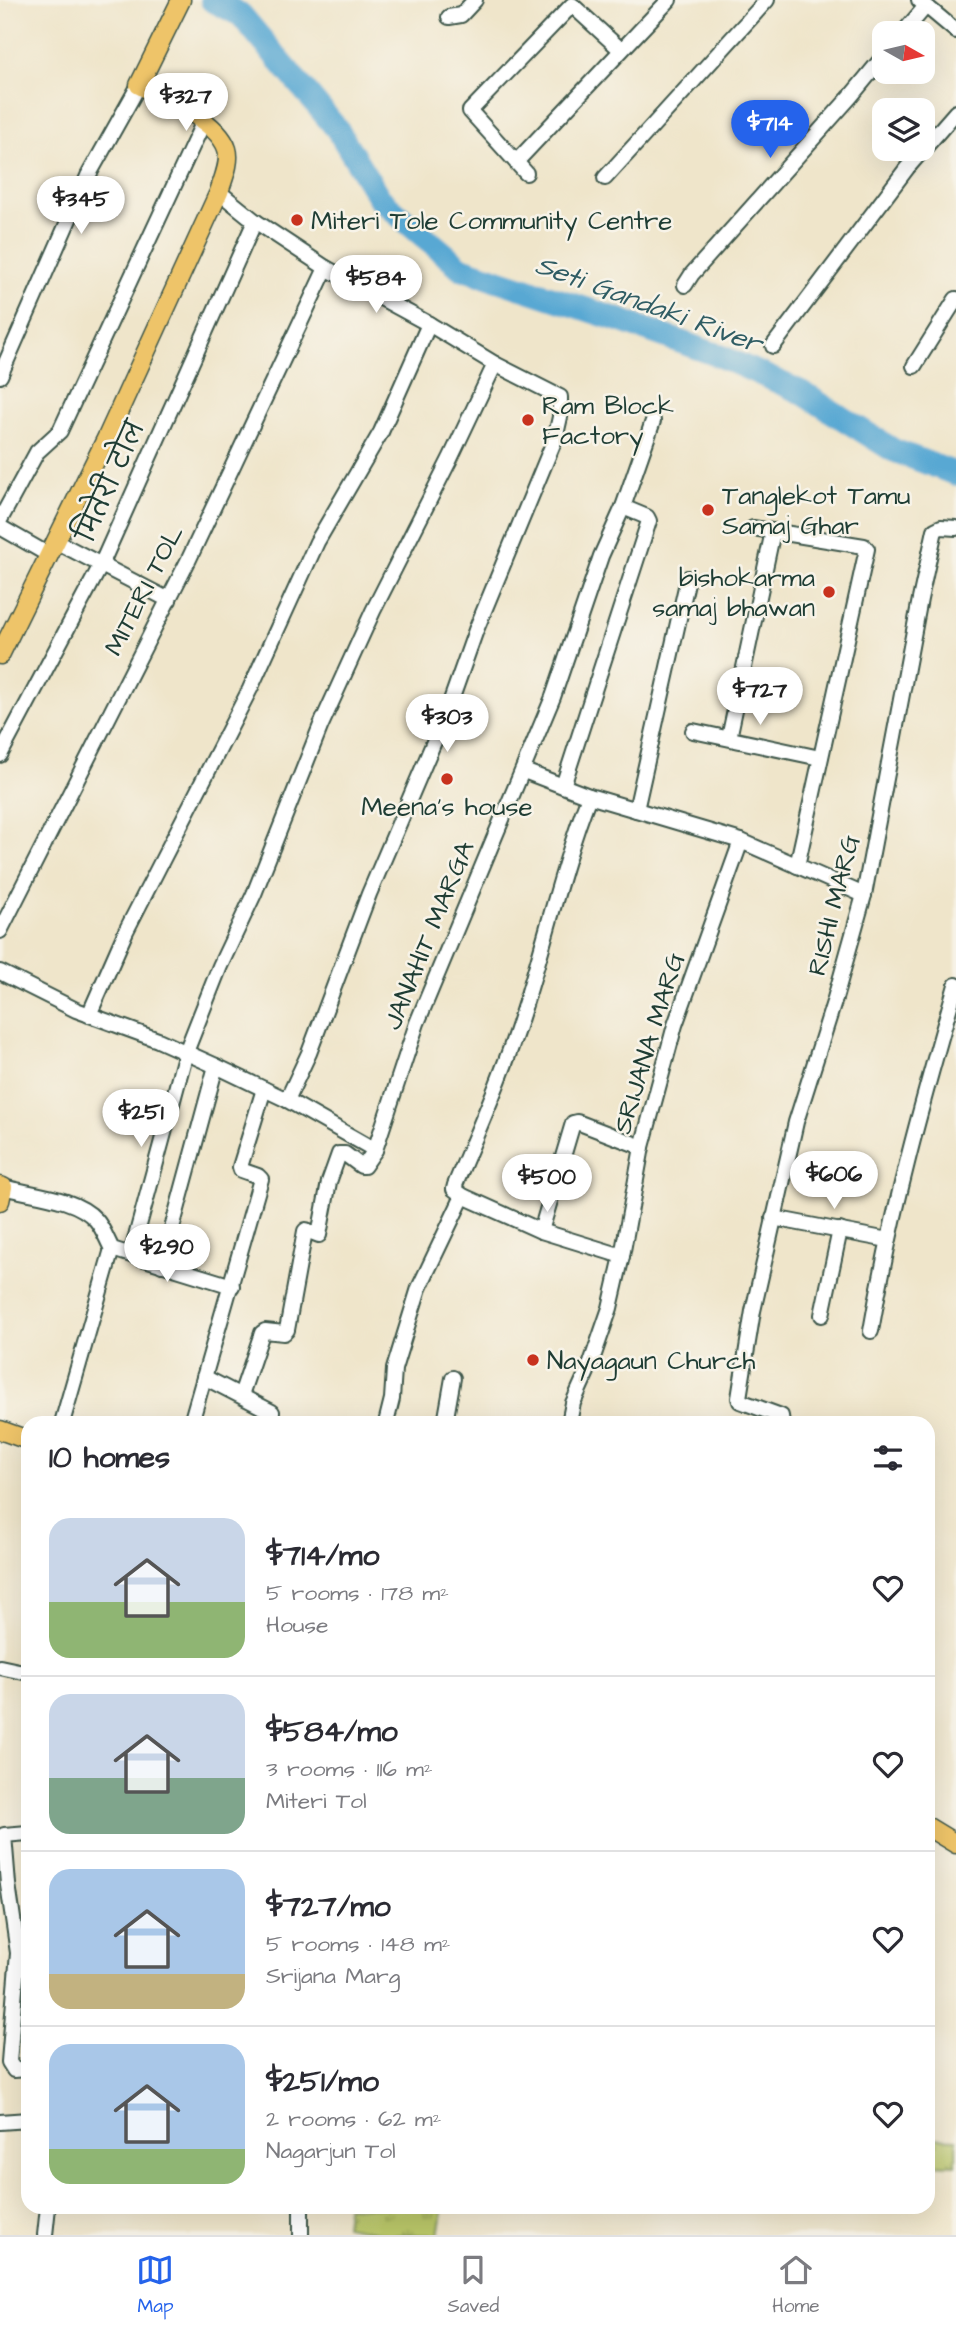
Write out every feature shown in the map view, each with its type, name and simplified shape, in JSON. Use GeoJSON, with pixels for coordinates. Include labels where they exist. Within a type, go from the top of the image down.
{"type":"FeatureCollection","features":[{"type":"Feature","properties":{"kind":"main road"},"geometry":{"type":"LineString","coordinates":[[177,6],[139,85],[204,121]]}},
{"type":"Feature","properties":{"kind":"main road","name":"मितेरी टोल"},"geometry":{"type":"LineString","coordinates":[[0,655],[107,437],[219,192],[227,168],[228,150],[220,135],[204,121]]}},
{"type":"Feature","properties":{"kind":"main road"},"geometry":{"type":"LineString","coordinates":[[0,1430],[21,1438]]}},
{"type":"Feature","properties":{"kind":"main road"},"geometry":{"type":"LineString","coordinates":[[935,1831],[956,1844]]}},
{"type":"Feature","properties":{"kind":"street"},"geometry":{"type":"LineString","coordinates":[[449,17],[461,15],[475,0]]}},
{"type":"Feature","properties":{"kind":"street"},"geometry":{"type":"LineString","coordinates":[[621,50],[572,5],[470,111],[522,167],[621,50],[669,0]]}},
{"type":"Feature","properties":{"kind":"street"},"geometry":{"type":"LineString","coordinates":[[605,178],[767,0]]}},
{"type":"Feature","properties":{"kind":"street"},"geometry":{"type":"LineString","coordinates":[[911,21],[922,3],[956,31]]}},
{"type":"Feature","properties":{"kind":"street"},"geometry":{"type":"LineString","coordinates":[[685,285],[872,70]]}},
{"type":"Feature","properties":{"kind":"street"},"geometry":{"type":"LineString","coordinates":[[0,376],[88,176],[139,85]]}},
{"type":"Feature","properties":{"kind":"street"},"geometry":{"type":"LineString","coordinates":[[773,346],[906,168],[956,112]]}},
{"type":"Feature","properties":{"kind":"street"},"geometry":{"type":"LineString","coordinates":[[0,520],[37,452],[60,431],[204,121]]}},
{"type":"Feature","properties":{"kind":"street"},"geometry":{"type":"LineString","coordinates":[[219,192],[255,221],[326,268],[429,324],[495,364],[560,397],[560,417],[555,439],[476,630],[448,709],[369,894],[309,1053],[287,1100]]}},
{"type":"Feature","properties":{"kind":"street","name":"मितेरी टोल"},"geometry":{"type":"LineString","coordinates":[[0,755],[101,565],[255,221]]}},
{"type":"Feature","properties":{"kind":"street","name":"MITERI TOL"},"geometry":{"type":"LineString","coordinates":[[0,931],[169,600],[326,268]]}},
{"type":"Feature","properties":{"kind":"street"},"geometry":{"type":"LineString","coordinates":[[914,366],[956,299]]}},
{"type":"Feature","properties":{"kind":"street"},"geometry":{"type":"LineString","coordinates":[[89,1014],[126,931],[250,689],[317,542],[381,432],[429,324]]}},
{"type":"Feature","properties":{"kind":"street"},"geometry":{"type":"LineString","coordinates":[[131,1255],[186,1052],[220,966],[254,894],[321,725],[373,611],[495,364]]}},
{"type":"Feature","properties":{"kind":"street","name":"JANAHIT MARGA"},"geometry":{"type":"LineString","coordinates":[[375,1150],[417,1023],[473,885],[524,771],[553,697],[601,556],[623,507],[653,421]]}},
{"type":"Feature","properties":{"kind":"street"},"geometry":{"type":"LineString","coordinates":[[563,786],[649,521],[647,517],[623,507]]}},
{"type":"Feature","properties":{"kind":"street"},"geometry":{"type":"LineString","coordinates":[[0,527],[101,565],[169,600]]}},
{"type":"Feature","properties":{"kind":"street","name":"RISHI MARG"},"geometry":{"type":"LineString","coordinates":[[781,1416],[738,1398],[753,1311],[796,1122],[864,895],[935,530],[941,527],[956,528]]}},
{"type":"Feature","properties":{"kind":"street"},"geometry":{"type":"LineString","coordinates":[[753,528],[864,546],[867,549],[797,866]]}},
{"type":"Feature","properties":{"kind":"street"},"geometry":{"type":"LineString","coordinates":[[729,738],[773,531]]}},
{"type":"Feature","properties":{"kind":"street"},"geometry":{"type":"LineString","coordinates":[[636,810],[688,578]]}},
{"type":"Feature","properties":{"kind":"street"},"geometry":{"type":"LineString","coordinates":[[693,730],[820,758]]}},
{"type":"Feature","properties":{"kind":"street"},"geometry":{"type":"LineString","coordinates":[[524,771],[589,796],[741,841],[864,895]]}},
{"type":"Feature","properties":{"kind":"street"},"geometry":{"type":"LineString","coordinates":[[589,796],[577,827],[504,1067],[454,1189],[463,1196],[541,1231],[622,1256]]}},
{"type":"Feature","properties":{"kind":"street","name":"SRIJANA MARG"},"geometry":{"type":"LineString","coordinates":[[570,1416],[572,1403],[591,1363],[610,1308],[642,1147],[675,1025],[741,841]]}},
{"type":"Feature","properties":{"kind":"street"},"geometry":{"type":"LineString","coordinates":[[0,972],[89,1014],[216,1066],[287,1100],[375,1150],[364,1166],[345,1154],[339,1154],[328,1182],[319,1235],[305,1231],[287,1330],[262,1333],[241,1395]]}},
{"type":"Feature","properties":{"kind":"street"},"geometry":{"type":"LineString","coordinates":[[871,1331],[912,1136],[956,985]]}},
{"type":"Feature","properties":{"kind":"street"},"geometry":{"type":"LineString","coordinates":[[162,1265],[216,1066]]}},
{"type":"Feature","properties":{"kind":"street"},"geometry":{"type":"LineString","coordinates":[[193,1416],[261,1179],[241,1170],[240,1167],[264,1089]]}},
{"type":"Feature","properties":{"kind":"street"},"geometry":{"type":"LineString","coordinates":[[541,1231],[573,1123],[577,1122],[642,1147]]}},
{"type":"Feature","properties":{"kind":"street"},"geometry":{"type":"LineString","coordinates":[[1,1192],[51,1196],[95,1219],[113,1249],[232,1286]]}},
{"type":"Feature","properties":{"kind":"street"},"geometry":{"type":"LineString","coordinates":[[388,1416],[394,1368],[419,1288],[463,1196]]}},
{"type":"Feature","properties":{"kind":"street"},"geometry":{"type":"LineString","coordinates":[[773,1217],[888,1240]]}},
{"type":"Feature","properties":{"kind":"street"},"geometry":{"type":"LineString","coordinates":[[822,1315],[840,1230]]}},
{"type":"Feature","properties":{"kind":"street"},"geometry":{"type":"LineString","coordinates":[[64,1416],[113,1249]]}},
{"type":"Feature","properties":{"kind":"street"},"geometry":{"type":"LineString","coordinates":[[204,1377],[272,1412]]}},
{"type":"Feature","properties":{"kind":"street"},"geometry":{"type":"LineString","coordinates":[[446,1416],[453,1378]]}},
{"type":"Feature","properties":{"kind":"street"},"geometry":{"type":"LineString","coordinates":[[0,1667],[21,1672]]}},
{"type":"Feature","properties":{"kind":"street"},"geometry":{"type":"LineString","coordinates":[[21,1833],[4,1835],[19,1964],[9,2062],[14,2070],[21,2070]]}},
{"type":"Feature","properties":{"kind":"street"},"geometry":{"type":"LineString","coordinates":[[0,2122],[21,2120]]}},
{"type":"Feature","properties":{"kind":"street"},"geometry":{"type":"LineString","coordinates":[[45,2235],[47,2214]]}},
{"type":"Feature","properties":{"kind":"street"},"geometry":{"type":"LineString","coordinates":[[301,2214],[301,2235]]}},
{"type":"Feature","properties":{"kind":"green space"},"geometry":{"type":"Polygon","coordinates":[[[935,2138],[956,2139],[956,2165],[935,2164],[935,2138]]]}},
{"type":"Feature","properties":{"kind":"green space"},"geometry":{"type":"Polygon","coordinates":[[[346,2214],[442,2214],[438,2235],[392,2235],[345,2226],[346,2214]]]}},
{"type":"Feature","properties":{"kind":"waterway","name":"Seti Gandaki River"},"geometry":{"type":"LineString","coordinates":[[212,0],[241,15],[337,129],[380,199],[461,268],[720,356],[801,392],[893,450],[956,474]]}},
{"type":"Feature","properties":{"kind":"place","name":"Miteri Tole Community Centre"},"geometry":{"type":"Point","coordinates":[297,220]}},
{"type":"Feature","properties":{"kind":"place","name":"Ram Block Factory"},"geometry":{"type":"Point","coordinates":[528,420]}},
{"type":"Feature","properties":{"kind":"place","name":"Tanglekot Tamu Samaj Ghar"},"geometry":{"type":"Point","coordinates":[708,510]}},
{"type":"Feature","properties":{"kind":"place","name":"bishokarma samaj bhawan"},"geometry":{"type":"Point","coordinates":[829,592]}},
{"type":"Feature","properties":{"kind":"place","name":"Meena's house"},"geometry":{"type":"Point","coordinates":[447,779]}},
{"type":"Feature","properties":{"kind":"place","name":"Nayagaun Church"},"geometry":{"type":"Point","coordinates":[533,1360]}}]}
